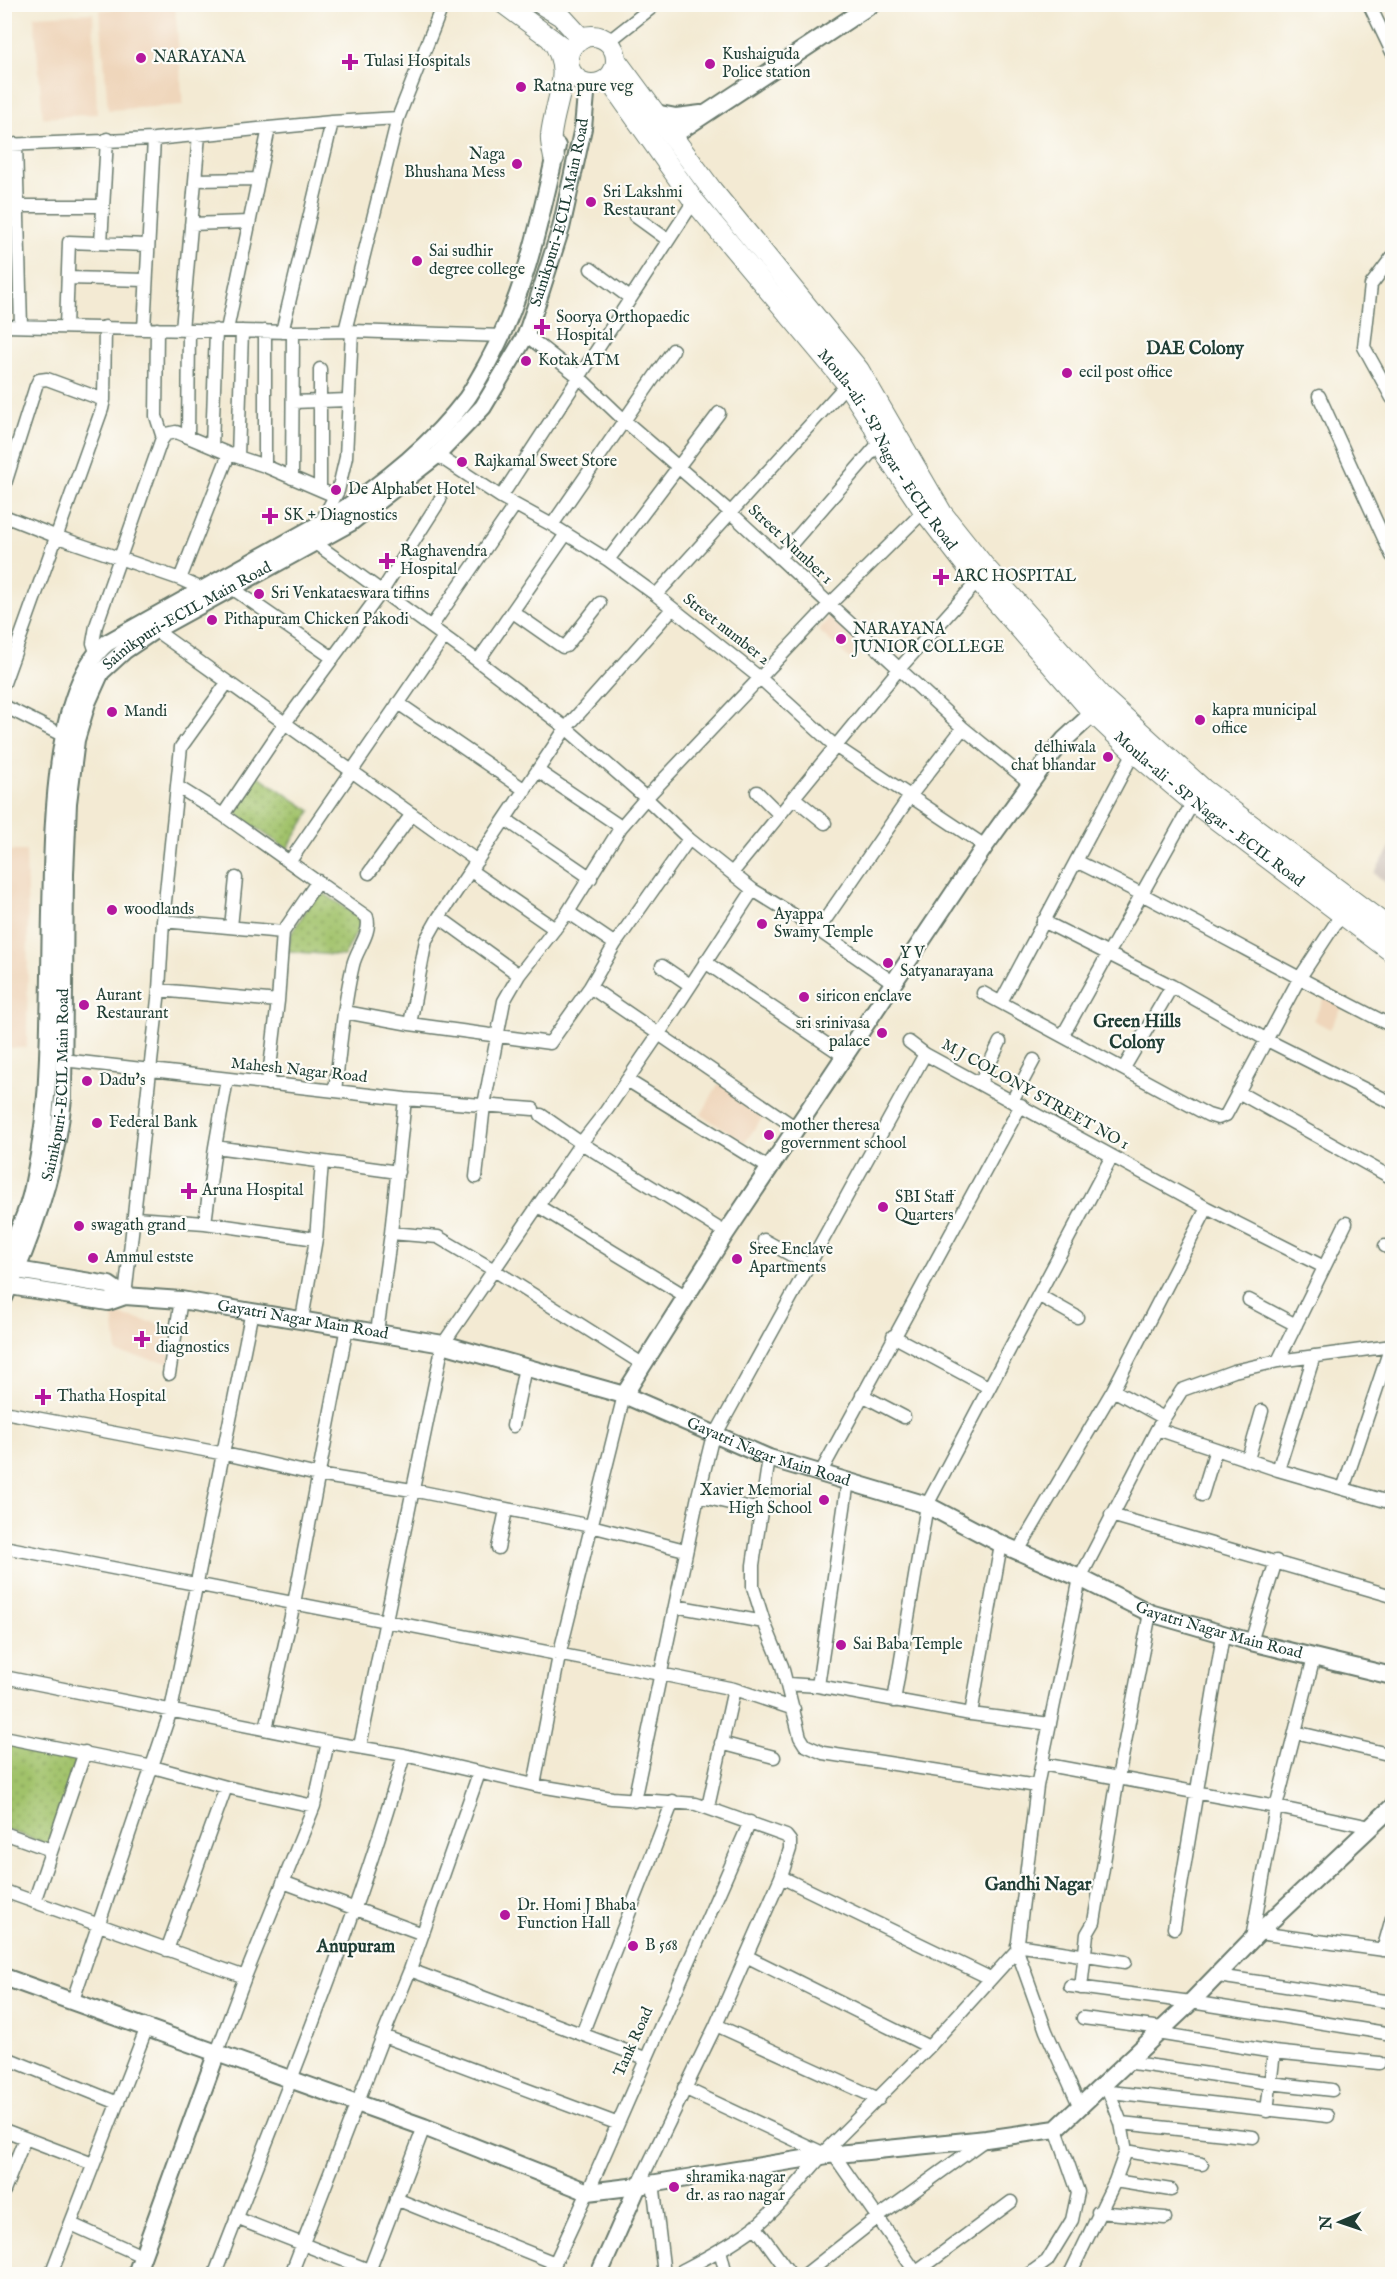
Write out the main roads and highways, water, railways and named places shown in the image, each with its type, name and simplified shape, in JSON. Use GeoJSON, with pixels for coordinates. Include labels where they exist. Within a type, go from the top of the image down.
{"type":"FeatureCollection","features":[{"type":"Feature","properties":{"kind":"main road"},"geometry":{"type":"LineString","coordinates":[[504,4],[551,39],[558,48],[564,66],[561,92],[550,137],[554,158]]}},
{"type":"Feature","properties":{"kind":"main road"},"geometry":{"type":"LineString","coordinates":[[541,4],[561,16],[576,46],[570,67],[580,79],[594,84],[608,79],[612,74],[616,60],[608,42],[595,37],[576,46],[551,39]]}},
{"type":"Feature","properties":{"kind":"main road","name":"Moula-ali - SP Nagar - ECIL Road"},"geometry":{"type":"LineString","coordinates":[[616,60],[764,256],[859,370],[942,513],[1134,752],[1193,802],[1392,952]]}},
{"type":"Feature","properties":{"kind":"main road","name":"Moula-ali - SP Nagar - ECIL Road"},"geometry":{"type":"LineString","coordinates":[[608,79],[694,201],[847,384],[881,441],[889,459],[924,511],[978,581],[1100,707],[1203,789],[1392,930]]}},
{"type":"Feature","properties":{"kind":"place","name":"NARAYANA"},"geometry":{"type":"Point","coordinates":[141,58]}},
{"type":"Feature","properties":{"kind":"place","name":"Tulasi Hospitals"},"geometry":{"type":"Point","coordinates":[350,62]}},
{"type":"Feature","properties":{"kind":"place","name":"Kushaiguda Police station"},"geometry":{"type":"Point","coordinates":[710,64]}},
{"type":"Feature","properties":{"kind":"place","name":"Ratna pure veg"},"geometry":{"type":"Point","coordinates":[521,87]}},
{"type":"Feature","properties":{"kind":"place","name":"Naga Bhushana Mess"},"geometry":{"type":"Point","coordinates":[517,164]}},
{"type":"Feature","properties":{"kind":"place","name":"Sri Lakshmi Restaurant"},"geometry":{"type":"Point","coordinates":[591,202]}},
{"type":"Feature","properties":{"kind":"place","name":"Sai sudhir degree college"},"geometry":{"type":"Point","coordinates":[417,261]}},
{"type":"Feature","properties":{"kind":"place","name":"Soorya Orthopaedic Hospital"},"geometry":{"type":"Point","coordinates":[542,327]}},
{"type":"Feature","properties":{"kind":"place","name":"Kotak ATM"},"geometry":{"type":"Point","coordinates":[526,361]}},
{"type":"Feature","properties":{"kind":"place","name":"ecil post office"},"geometry":{"type":"Point","coordinates":[1067,373]}},
{"type":"Feature","properties":{"kind":"place","name":"Rajkamal Sweet Store"},"geometry":{"type":"Point","coordinates":[462,462]}},
{"type":"Feature","properties":{"kind":"place","name":"De Alphabet Hotel"},"geometry":{"type":"Point","coordinates":[336,490]}},
{"type":"Feature","properties":{"kind":"place","name":"SK + Diagnostics"},"geometry":{"type":"Point","coordinates":[270,516]}},
{"type":"Feature","properties":{"kind":"place","name":"Raghavendra Hospital"},"geometry":{"type":"Point","coordinates":[387,561]}},
{"type":"Feature","properties":{"kind":"place","name":"ARC HOSPITAL"},"geometry":{"type":"Point","coordinates":[941,577]}},
{"type":"Feature","properties":{"kind":"place","name":"Sri Venkataeswara tiffins"},"geometry":{"type":"Point","coordinates":[259,594]}},
{"type":"Feature","properties":{"kind":"place","name":"Pithapuram Chicken Pakodi"},"geometry":{"type":"Point","coordinates":[212,620]}},
{"type":"Feature","properties":{"kind":"place","name":"NARAYANA JUNIOR COLLEGE"},"geometry":{"type":"Point","coordinates":[841,639]}},
{"type":"Feature","properties":{"kind":"place","name":"Mandi"},"geometry":{"type":"Point","coordinates":[112,712]}},
{"type":"Feature","properties":{"kind":"place","name":"kapra municipal office"},"geometry":{"type":"Point","coordinates":[1200,720]}},
{"type":"Feature","properties":{"kind":"place","name":"delhiwala chat bhandar"},"geometry":{"type":"Point","coordinates":[1108,757]}},
{"type":"Feature","properties":{"kind":"place","name":"woodlands"},"geometry":{"type":"Point","coordinates":[112,910]}},
{"type":"Feature","properties":{"kind":"place","name":"Ayappa Swamy Temple"},"geometry":{"type":"Point","coordinates":[762,924]}},
{"type":"Feature","properties":{"kind":"place","name":"Y V Satyanarayana"},"geometry":{"type":"Point","coordinates":[888,963]}},
{"type":"Feature","properties":{"kind":"place","name":"siricon enclave"},"geometry":{"type":"Point","coordinates":[804,997]}},
{"type":"Feature","properties":{"kind":"place","name":"Aurant Restaurant"},"geometry":{"type":"Point","coordinates":[84,1005]}},
{"type":"Feature","properties":{"kind":"place","name":"sri srinivasa palace"},"geometry":{"type":"Point","coordinates":[882,1033]}},
{"type":"Feature","properties":{"kind":"place","name":"Dadu's"},"geometry":{"type":"Point","coordinates":[87,1081]}},
{"type":"Feature","properties":{"kind":"place","name":"Federal Bank"},"geometry":{"type":"Point","coordinates":[97,1123]}},
{"type":"Feature","properties":{"kind":"place","name":"mother theresa government school"},"geometry":{"type":"Point","coordinates":[769,1135]}},
{"type":"Feature","properties":{"kind":"place","name":"Aruna Hospital"},"geometry":{"type":"Point","coordinates":[189,1191]}},
{"type":"Feature","properties":{"kind":"place","name":"SBI Staff Quarters"},"geometry":{"type":"Point","coordinates":[883,1207]}},
{"type":"Feature","properties":{"kind":"place","name":"swagath grand"},"geometry":{"type":"Point","coordinates":[79,1226]}},
{"type":"Feature","properties":{"kind":"place","name":"Ammul estste"},"geometry":{"type":"Point","coordinates":[93,1258]}},
{"type":"Feature","properties":{"kind":"place","name":"Sree Enclave Apartments"},"geometry":{"type":"Point","coordinates":[737,1259]}},
{"type":"Feature","properties":{"kind":"place","name":"lucid diagnostics"},"geometry":{"type":"Point","coordinates":[142,1339]}},
{"type":"Feature","properties":{"kind":"place","name":"Thatha Hospital"},"geometry":{"type":"Point","coordinates":[43,1397]}},
{"type":"Feature","properties":{"kind":"place","name":"Xavier Memorial High School"},"geometry":{"type":"Point","coordinates":[824,1500]}},
{"type":"Feature","properties":{"kind":"place","name":"Sai Baba Temple"},"geometry":{"type":"Point","coordinates":[841,1645]}},
{"type":"Feature","properties":{"kind":"place","name":"Dr. Homi J Bhaba Function Hall"},"geometry":{"type":"Point","coordinates":[505,1915]}},
{"type":"Feature","properties":{"kind":"place","name":"B 568"},"geometry":{"type":"Point","coordinates":[633,1946]}},
{"type":"Feature","properties":{"kind":"place","name":"shramika nagar dr. as rao nagar"},"geometry":{"type":"Point","coordinates":[674,2187]}},
{"type":"Feature","properties":{"kind":"district","name":"DAE Colony"},"geometry":{"type":"Point","coordinates":[1195,349]}},
{"type":"Feature","properties":{"kind":"district","name":"Green Hills Colony"},"geometry":{"type":"Point","coordinates":[1137,1032]}},
{"type":"Feature","properties":{"kind":"district","name":"Gandhi Nagar"},"geometry":{"type":"Point","coordinates":[1038,1885]}},
{"type":"Feature","properties":{"kind":"district","name":"Anupuram"},"geometry":{"type":"Point","coordinates":[356,1947]}}]}
